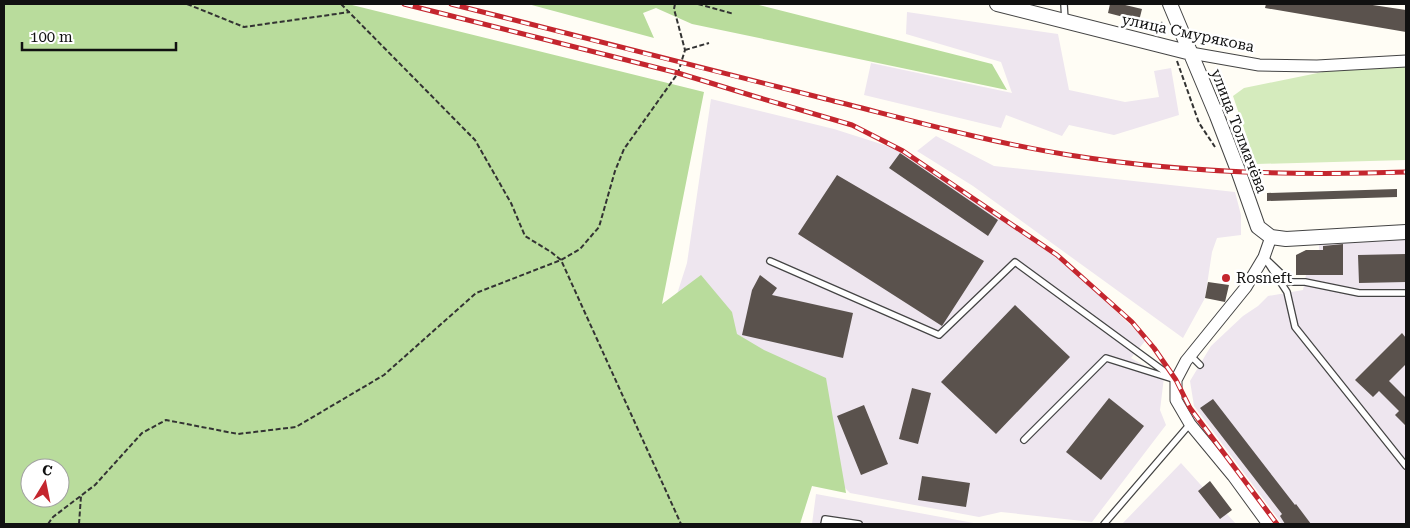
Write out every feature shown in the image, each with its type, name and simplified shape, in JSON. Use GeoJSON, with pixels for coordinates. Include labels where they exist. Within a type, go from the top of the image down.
{"type":"FeatureCollection","features":[{"type":"Feature","properties":{"kind":"street","name":"улица Смурякова"},"geometry":{"type":"LineString","coordinates":[[997,4],[1190,53],[1268,65],[1317,66],[1406,61]]}},
{"type":"Feature","properties":{"kind":"street","name":"улица Толмачёва"},"geometry":{"type":"LineString","coordinates":[[1170,4],[1237,168],[1258,227],[1271,237]]}},
{"type":"Feature","properties":{"kind":"street"},"geometry":{"type":"LineString","coordinates":[[1265,523],[1233,476],[1190,424],[1176,400],[1176,380],[1190,355],[1246,287],[1264,257],[1271,237],[1286,239],[1406,232]]}},
{"type":"Feature","properties":{"kind":"lane"},"geometry":{"type":"LineString","coordinates":[[1064,4],[1065,21]]}},
{"type":"Feature","properties":{"kind":"lane"},"geometry":{"type":"LineString","coordinates":[[1264,257],[1290,282],[1305,282],[1360,293],[1406,293]]}},
{"type":"Feature","properties":{"kind":"lane"},"geometry":{"type":"LineString","coordinates":[[1264,257],[1287,292],[1295,327],[1406,466]]}},
{"type":"Feature","properties":{"kind":"lane"},"geometry":{"type":"LineString","coordinates":[[770,261],[939,335],[1015,262],[1176,380]]}},
{"type":"Feature","properties":{"kind":"lane"},"geometry":{"type":"LineString","coordinates":[[1190,355],[1200,365]]}},
{"type":"Feature","properties":{"kind":"lane"},"geometry":{"type":"LineString","coordinates":[[1024,440],[1106,358],[1176,380]]}},
{"type":"Feature","properties":{"kind":"lane"},"geometry":{"type":"LineString","coordinates":[[1104,524],[1190,424]]}},
{"type":"Feature","properties":{"kind":"lane"},"geometry":{"type":"LineString","coordinates":[[824,524],[825,519],[859,524]]}},
{"type":"Feature","properties":{"kind":"path"},"geometry":{"type":"LineString","coordinates":[[187,4],[244,27],[350,12]]}},
{"type":"Feature","properties":{"kind":"path"},"geometry":{"type":"LineString","coordinates":[[341,4],[475,140],[511,203],[526,236],[561,260],[681,524]]}},
{"type":"Feature","properties":{"kind":"path"},"geometry":{"type":"LineString","coordinates":[[48,524],[54,517],[95,485],[142,433],[166,420],[238,434],[296,427],[384,375],[476,293],[561,260],[580,250],[599,227],[615,171],[624,149],[678,73],[685,50],[674,9],[675,4]]}},
{"type":"Feature","properties":{"kind":"path"},"geometry":{"type":"LineString","coordinates":[[698,4],[734,14]]}},
{"type":"Feature","properties":{"kind":"path"},"geometry":{"type":"LineString","coordinates":[[685,50],[709,43]]}},
{"type":"Feature","properties":{"kind":"path"},"geometry":{"type":"LineString","coordinates":[[1175,56],[1199,123],[1220,153]]}},
{"type":"Feature","properties":{"kind":"path"},"geometry":{"type":"LineString","coordinates":[[78,524],[81,496]]}},
{"type":"Feature","properties":{"kind":"shaded area"},"geometry":{"type":"Polygon","coordinates":[[[907,12],[1058,34],[1069,90],[1125,102],[1159,97],[1154,71],[1171,68],[1179,115],[1114,135],[1069,125],[1062,136],[1006,115],[1001,128],[864,95],[871,63],[1012,93],[1001,62],[906,34],[907,12]]]}},
{"type":"Feature","properties":{"kind":"shaded area"},"geometry":{"type":"Polygon","coordinates":[[[711,99],[834,129],[903,151],[1057,255],[1146,340],[1131,358],[1164,377],[1160,410],[1166,425],[1092,522],[1001,512],[979,517],[850,493],[671,313],[687,263],[711,99]]]}},
{"type":"Feature","properties":{"kind":"shaded area"},"geometry":{"type":"Polygon","coordinates":[[[936,136],[994,166],[1235,192],[1241,215],[1241,235],[1217,238],[1212,252],[1205,298],[1183,338],[973,186],[917,151],[936,136]]]}},
{"type":"Feature","properties":{"kind":"shaded area"},"geometry":{"type":"Polygon","coordinates":[[[1406,238],[1406,524],[1282,524],[1194,406],[1190,381],[1211,346],[1243,316],[1258,306],[1268,296],[1303,290],[1306,275],[1319,262],[1319,240],[1406,238]]]}},
{"type":"Feature","properties":{"kind":"shaded area"},"geometry":{"type":"Polygon","coordinates":[[[1181,463],[1236,524],[1122,524],[1181,463]]]}},
{"type":"Feature","properties":{"kind":"shaded area"},"geometry":{"type":"Polygon","coordinates":[[[816,494],[979,524],[812,524],[816,494]]]}},
{"type":"Feature","properties":{"kind":"green space"},"geometry":{"type":"Polygon","coordinates":[[[4,4],[348,4],[704,92],[662,304],[701,275],[732,312],[737,334],[764,350],[826,378],[846,493],[812,486],[800,524],[4,524],[4,4]]]}},
{"type":"Feature","properties":{"kind":"green space"},"geometry":{"type":"Polygon","coordinates":[[[528,4],[755,4],[992,64],[1007,90],[692,24],[656,8],[643,13],[654,38],[528,4]]]}},
{"type":"Feature","properties":{"kind":"green space"},"geometry":{"type":"Polygon","coordinates":[[[1406,55],[1406,160],[1256,164],[1233,96],[1244,88],[1406,55]]]}},
{"type":"Feature","properties":{"kind":"building"},"geometry":{"type":"Polygon","coordinates":[[[1110,4],[1121,4],[1142,9],[1139,21],[1108,13],[1110,4]]]}},
{"type":"Feature","properties":{"kind":"building"},"geometry":{"type":"Polygon","coordinates":[[[1266,4],[1366,4],[1406,10],[1406,32],[1265,8],[1266,4]]]}},
{"type":"Feature","properties":{"kind":"building"},"geometry":{"type":"Polygon","coordinates":[[[900,153],[998,220],[988,236],[889,168],[900,153]]]}},
{"type":"Feature","properties":{"kind":"building"},"geometry":{"type":"Polygon","coordinates":[[[837,175],[984,261],[942,326],[798,234],[837,175]]]}},
{"type":"Feature","properties":{"kind":"building"},"geometry":{"type":"Polygon","coordinates":[[[1397,189],[1397,197],[1267,201],[1267,193],[1397,189]]]}},
{"type":"Feature","properties":{"kind":"building"},"geometry":{"type":"Polygon","coordinates":[[[1343,244],[1343,275],[1296,275],[1296,255],[1306,250],[1323,250],[1323,246],[1343,244]]]}},
{"type":"Feature","properties":{"kind":"building"},"geometry":{"type":"Polygon","coordinates":[[[1406,254],[1406,282],[1359,283],[1358,255],[1406,254]]]}},
{"type":"Feature","properties":{"kind":"building"},"geometry":{"type":"Polygon","coordinates":[[[760,275],[777,288],[772,295],[853,313],[843,358],[742,335],[752,290],[760,275]]]}},
{"type":"Feature","properties":{"kind":"building"},"geometry":{"type":"Polygon","coordinates":[[[1208,282],[1229,285],[1225,302],[1205,298],[1208,282]]]}},
{"type":"Feature","properties":{"kind":"building"},"geometry":{"type":"Polygon","coordinates":[[[1015,305],[1070,357],[996,434],[941,382],[1015,305]]]}},
{"type":"Feature","properties":{"kind":"building"},"geometry":{"type":"Polygon","coordinates":[[[1402,333],[1406,338],[1406,364],[1389,381],[1406,398],[1406,426],[1395,415],[1399,411],[1379,391],[1373,397],[1355,380],[1402,333]]]}},
{"type":"Feature","properties":{"kind":"building"},"geometry":{"type":"Polygon","coordinates":[[[912,388],[931,393],[918,444],[899,439],[912,388]]]}},
{"type":"Feature","properties":{"kind":"building"},"geometry":{"type":"Polygon","coordinates":[[[1109,398],[1144,426],[1101,480],[1066,452],[1109,398]]]}},
{"type":"Feature","properties":{"kind":"building"},"geometry":{"type":"Polygon","coordinates":[[[1213,399],[1311,524],[1285,524],[1280,516],[1282,514],[1200,408],[1213,399]]]}},
{"type":"Feature","properties":{"kind":"building"},"geometry":{"type":"Polygon","coordinates":[[[864,405],[888,464],[861,475],[837,416],[864,405]]]}},
{"type":"Feature","properties":{"kind":"building"},"geometry":{"type":"Polygon","coordinates":[[[922,476],[970,483],[966,507],[918,500],[922,476]]]}},
{"type":"Feature","properties":{"kind":"building"},"geometry":{"type":"Polygon","coordinates":[[[1210,481],[1232,510],[1220,519],[1198,491],[1210,481]]]}},
{"type":"Feature","properties":{"kind":"railway"},"geometry":{"type":"LineString","coordinates":[[404,4],[678,73],[852,125],[903,151],[1057,255],[1132,322],[1154,348],[1176,380],[1190,408],[1277,524]]}},
{"type":"Feature","properties":{"kind":"railway"},"geometry":{"type":"LineString","coordinates":[[451,4],[947,130],[1038,150],[1153,166],[1237,172],[1321,174],[1406,172]]}},
{"type":"Feature","properties":{"kind":"place","name":"Rosneft"},"geometry":{"type":"Point","coordinates":[1226,278]}}]}
